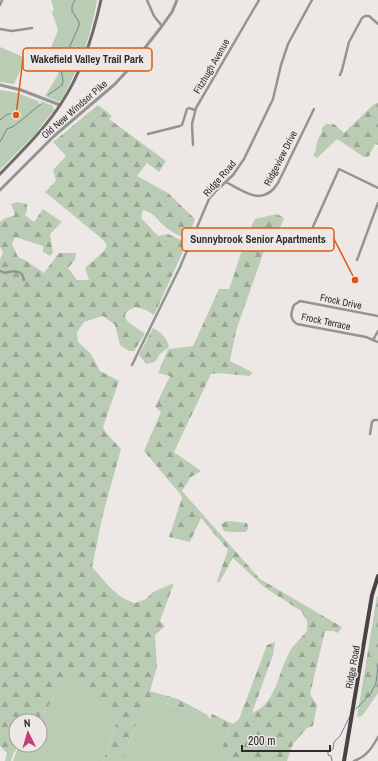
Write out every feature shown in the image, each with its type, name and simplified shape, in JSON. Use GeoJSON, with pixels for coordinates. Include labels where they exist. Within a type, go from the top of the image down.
{"type":"FeatureCollection","features":[{"type":"Feature","properties":{"kind":"highway","name":"Ridge Road"},"geometry":{"type":"LineString","coordinates":[[346,761],[371,603],[378,576]]}},
{"type":"Feature","properties":{"kind":"main road"},"geometry":{"type":"LineString","coordinates":[[0,174],[39,132],[60,105],[74,82],[93,32],[101,0]]}},
{"type":"Feature","properties":{"kind":"street"},"geometry":{"type":"LineString","coordinates":[[0,5],[2,0]]}},
{"type":"Feature","properties":{"kind":"street"},"geometry":{"type":"LineString","coordinates":[[147,0],[154,16],[162,26]]}},
{"type":"Feature","properties":{"kind":"street","name":"Old New Windsor Pike"},"geometry":{"type":"LineString","coordinates":[[0,190],[54,136],[115,84],[131,67],[172,12],[177,0]]}},
{"type":"Feature","properties":{"kind":"street","name":"Fitzhugh Avenue"},"geometry":{"type":"LineString","coordinates":[[193,145],[192,124],[195,110],[259,0]]}},
{"type":"Feature","properties":{"kind":"street","name":"Ridge Road"},"geometry":{"type":"LineString","coordinates":[[132,365],[180,267],[209,199],[241,164],[266,114],[274,94],[285,50],[312,0]]}},
{"type":"Feature","properties":{"kind":"street"},"geometry":{"type":"LineString","coordinates":[[340,75],[352,37],[362,18],[366,15],[378,24]]}},
{"type":"Feature","properties":{"kind":"street"},"geometry":{"type":"LineString","coordinates":[[0,29],[12,31],[32,28]]}},
{"type":"Feature","properties":{"kind":"street"},"geometry":{"type":"LineString","coordinates":[[0,85],[21,90],[60,105]]}},
{"type":"Feature","properties":{"kind":"street"},"geometry":{"type":"LineString","coordinates":[[148,134],[182,125],[187,109],[195,110]]}},
{"type":"Feature","properties":{"kind":"street","name":"Ridgeview Drive"},"geometry":{"type":"LineString","coordinates":[[226,182],[254,196],[265,196],[271,192],[278,183],[314,109]]}},
{"type":"Feature","properties":{"kind":"street"},"geometry":{"type":"LineString","coordinates":[[312,229],[339,169],[378,188]]}},
{"type":"Feature","properties":{"kind":"street"},"geometry":{"type":"LineString","coordinates":[[357,260],[378,203]]}},
{"type":"Feature","properties":{"kind":"street"},"geometry":{"type":"LineString","coordinates":[[0,271],[5,273],[10,270],[17,271],[22,274],[24,280]]}},
{"type":"Feature","properties":{"kind":"street","name":"Frock Drive"},"geometry":{"type":"LineString","coordinates":[[300,301],[378,316]]}},
{"type":"Feature","properties":{"kind":"street","name":"Frock Terrace"},"geometry":{"type":"LineString","coordinates":[[300,301],[295,304],[293,308],[292,318],[295,323],[378,342]]}},
{"type":"Feature","properties":{"kind":"street"},"geometry":{"type":"LineString","coordinates":[[373,340],[378,331]]}},
{"type":"Feature","properties":{"kind":"street"},"geometry":{"type":"LineString","coordinates":[[370,434],[372,422],[374,420],[378,420]]}},
{"type":"Feature","properties":{"kind":"street"},"geometry":{"type":"LineString","coordinates":[[354,761],[368,753],[378,737]]}},
{"type":"Feature","properties":{"kind":"green space"},"geometry":{"type":"Polygon","coordinates":[[[51,0],[97,0],[93,21],[83,53],[67,90],[59,102],[45,96],[59,73],[31,61],[50,50],[58,30],[52,12],[54,10],[51,0]]]}},
{"type":"Feature","properties":{"kind":"green space"},"geometry":{"type":"Polygon","coordinates":[[[0,47],[26,58],[14,84],[0,82],[0,47]]]}},
{"type":"Feature","properties":{"kind":"green space"},"geometry":{"type":"Polygon","coordinates":[[[0,90],[17,93],[38,101],[40,105],[42,101],[53,106],[54,110],[35,134],[0,170],[0,90]]]}},
{"type":"Feature","properties":{"kind":"green space"},"geometry":{"type":"Polygon","coordinates":[[[378,103],[378,145],[375,144],[369,156],[364,157],[337,139],[317,158],[313,155],[322,128],[326,124],[334,124],[344,133],[374,104],[378,103]]]}},
{"type":"Feature","properties":{"kind":"green space"},"geometry":{"type":"Polygon","coordinates":[[[98,105],[112,116],[109,119],[166,161],[159,172],[147,163],[137,176],[168,193],[195,219],[188,239],[172,232],[152,214],[143,210],[141,218],[158,236],[168,234],[187,243],[154,315],[146,310],[135,307],[125,314],[125,318],[131,325],[145,334],[134,351],[129,351],[120,345],[115,325],[103,316],[84,322],[77,332],[78,342],[91,354],[100,371],[119,381],[103,427],[106,433],[121,449],[103,514],[92,567],[116,593],[128,601],[135,603],[146,599],[153,592],[174,583],[160,621],[165,626],[155,635],[157,667],[150,691],[178,699],[206,714],[146,698],[122,761],[103,761],[118,718],[68,679],[43,713],[8,713],[8,753],[14,753],[11,761],[5,761],[7,753],[0,746],[0,260],[3,252],[0,247],[0,222],[15,215],[11,204],[17,202],[27,204],[27,211],[25,215],[34,222],[43,209],[62,222],[50,234],[53,253],[50,256],[43,252],[43,246],[15,237],[12,244],[18,257],[44,273],[59,253],[76,253],[75,260],[68,268],[77,280],[89,280],[85,268],[104,251],[107,245],[102,239],[45,192],[56,181],[53,170],[66,156],[53,142],[98,105]]]}},
{"type":"Feature","properties":{"kind":"green space"},"geometry":{"type":"Polygon","coordinates":[[[277,214],[284,218],[281,226],[271,231],[236,331],[230,361],[252,373],[250,376],[218,373],[211,374],[174,452],[201,471],[191,477],[182,491],[260,579],[342,627],[338,633],[333,631],[325,631],[310,694],[317,705],[313,726],[307,728],[293,744],[287,761],[229,761],[223,754],[223,746],[229,730],[210,719],[212,714],[233,724],[239,719],[267,645],[275,642],[273,655],[252,713],[260,709],[271,695],[291,650],[307,631],[307,621],[301,611],[264,587],[233,558],[219,583],[217,581],[228,550],[201,518],[190,542],[169,537],[182,498],[144,451],[161,412],[155,407],[170,376],[158,373],[168,349],[193,346],[219,289],[229,289],[244,244],[255,219],[277,214]]]}},
{"type":"Feature","properties":{"kind":"green space"},"geometry":{"type":"Polygon","coordinates":[[[153,328],[159,331],[167,341],[169,347],[160,354],[155,362],[146,364],[139,355],[153,328]]]}},
{"type":"Feature","properties":{"kind":"green space"},"geometry":{"type":"Polygon","coordinates":[[[227,521],[247,523],[248,529],[246,532],[224,531],[221,524],[227,521]]]}},
{"type":"Feature","properties":{"kind":"green space"},"geometry":{"type":"Polygon","coordinates":[[[377,596],[378,693],[362,716],[357,717],[377,596]]]}},
{"type":"Feature","properties":{"kind":"green space"},"geometry":{"type":"Polygon","coordinates":[[[68,679],[118,718],[103,761],[13,761],[16,753],[48,753],[48,713],[43,713],[68,679]]]}},
{"type":"Feature","properties":{"kind":"green space"},"geometry":{"type":"Polygon","coordinates":[[[146,698],[206,714],[210,719],[229,730],[223,746],[223,754],[229,761],[122,761],[146,698]]]}},
{"type":"Feature","properties":{"kind":"waterway"},"geometry":{"type":"LineString","coordinates":[[48,95],[62,85],[62,63],[70,50],[70,46],[79,26],[79,22],[72,11],[72,6],[75,0]]}},
{"type":"Feature","properties":{"kind":"waterway"},"geometry":{"type":"LineString","coordinates":[[66,58],[71,56],[78,59]]}},
{"type":"Feature","properties":{"kind":"waterway"},"geometry":{"type":"LineString","coordinates":[[0,142],[7,129],[14,126],[41,104]]}},
{"type":"Feature","properties":{"kind":"waterway"},"geometry":{"type":"LineString","coordinates":[[0,120],[9,114],[18,115]]}},
{"type":"Feature","properties":{"kind":"waterway"},"geometry":{"type":"LineString","coordinates":[[356,709],[371,693],[376,683],[378,667]]}},
{"type":"Feature","properties":{"kind":"waterway"},"geometry":{"type":"LineString","coordinates":[[332,761],[331,756],[328,755],[328,752],[333,749],[334,742],[340,736],[350,716]]}},
{"type":"Feature","properties":{"kind":"place","name":"Wakefield Valley Trail Park"},"geometry":{"type":"Point","coordinates":[16,115]}},
{"type":"Feature","properties":{"kind":"place","name":"Sunnybrook Senior Apartments"},"geometry":{"type":"Point","coordinates":[355,280]}}]}
